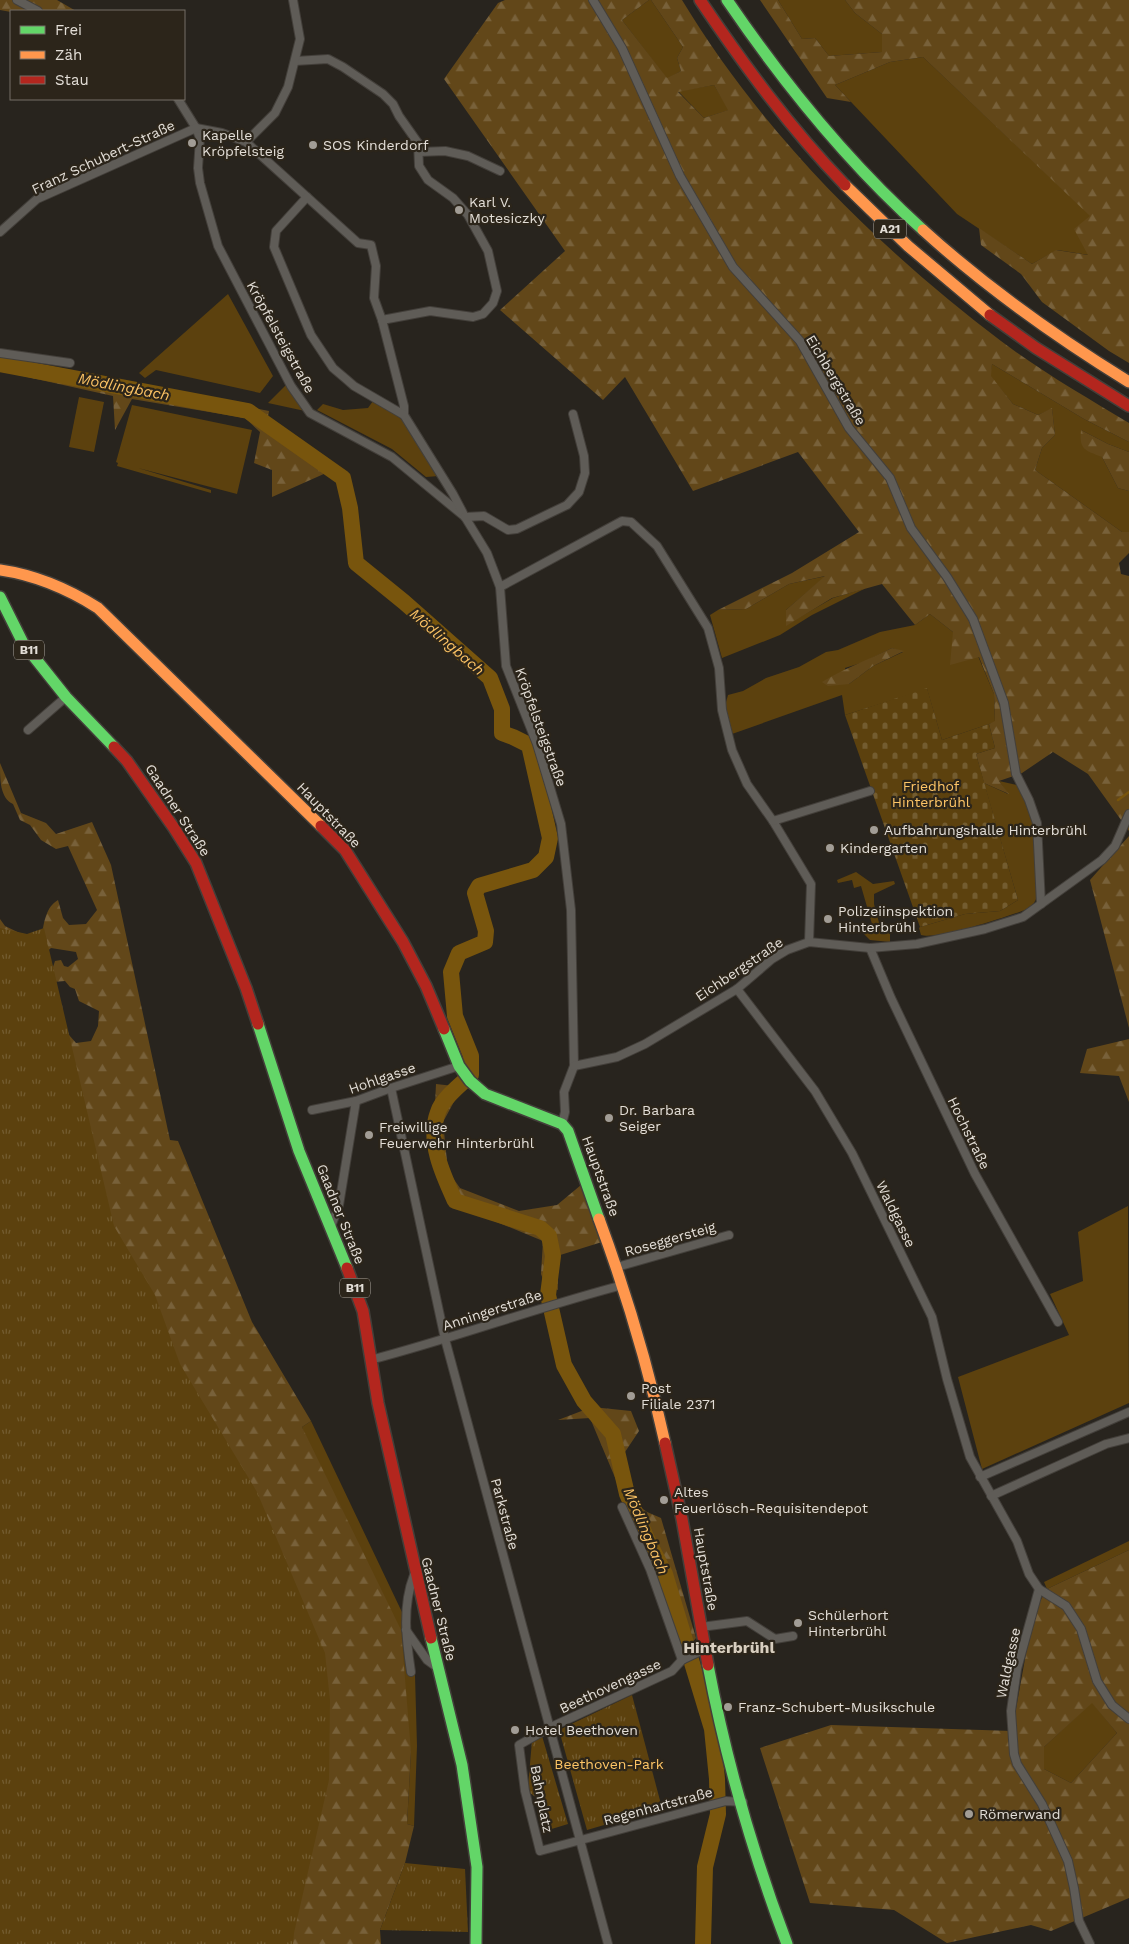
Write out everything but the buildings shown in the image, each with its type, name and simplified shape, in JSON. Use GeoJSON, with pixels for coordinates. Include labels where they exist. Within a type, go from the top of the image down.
{"type":"FeatureCollection","features":[{"type":"Feature","properties":{"kind":"main road","name":"A21"},"geometry":{"type":"LineString","coordinates":[[700,0],[735,51],[793,128],[863,204],[943,278],[1007,329],[1089,384],[1129,406]]}},
{"type":"Feature","properties":{"kind":"main road","name":"A21"},"geometry":{"type":"LineString","coordinates":[[727,0],[754,41],[813,117],[881,191],[959,262],[1022,311],[1100,365],[1129,382]]}},
{"type":"Feature","properties":{"kind":"main road","name":"Hauptstraße"},"geometry":{"type":"LineString","coordinates":[[0,570],[30,577],[74,592],[98,608],[345,850],[408,951],[426,986],[464,1074]]}},
{"type":"Feature","properties":{"kind":"main road","name":"Gaadner Straße"},"geometry":{"type":"LineString","coordinates":[[0,597],[23,643],[66,697],[127,761],[196,863],[246,988],[299,1151],[353,1281],[363,1311],[370,1360],[415,1574],[462,1765],[477,1867],[476,1944]]}},
{"type":"Feature","properties":{"kind":"main road"},"geometry":{"type":"LineString","coordinates":[[464,1074],[485,1094],[562,1124]]}},
{"type":"Feature","properties":{"kind":"main road","name":"Hauptstraße"},"geometry":{"type":"LineString","coordinates":[[562,1124],[568,1130],[574,1143],[623,1285],[654,1394],[682,1519],[701,1627],[701,1651],[764,1882],[787,1944]]}},
{"type":"Feature","properties":{"kind":"street"},"geometry":{"type":"LineString","coordinates":[[17,0],[36,10]]}},
{"type":"Feature","properties":{"kind":"street"},"geometry":{"type":"LineString","coordinates":[[246,142],[275,112],[288,87],[300,39],[293,0]]}},
{"type":"Feature","properties":{"kind":"street","name":"Eichbergstraße"},"geometry":{"type":"LineString","coordinates":[[594,0],[622,48],[680,176],[733,268],[800,341],[849,428],[890,478],[911,528],[947,577],[973,619],[1004,703],[1016,774],[1029,800],[1037,823],[1042,904]]}},
{"type":"Feature","properties":{"kind":"street"},"geometry":{"type":"LineString","coordinates":[[295,61],[328,59],[383,94],[393,104],[418,143],[419,166],[428,180],[453,198],[468,216],[488,251],[497,290],[493,303],[483,314],[473,317],[430,311],[382,320]]}},
{"type":"Feature","properties":{"kind":"street","name":"Kröpfelsteigstraße"},"geometry":{"type":"LineString","coordinates":[[179,100],[200,138],[198,168],[200,183],[218,246],[292,386],[310,413],[392,457],[465,517],[487,553],[500,587],[506,666],[537,744],[561,824],[571,910],[574,1066]]}},
{"type":"Feature","properties":{"kind":"street"},"geometry":{"type":"LineString","coordinates":[[196,128],[222,133],[246,142],[358,243],[371,245],[376,266],[374,298],[382,320],[404,406],[404,415]]}},
{"type":"Feature","properties":{"kind":"street","name":"Franz Schubert-Straße"},"geometry":{"type":"LineString","coordinates":[[0,232],[37,199],[196,128]]}},
{"type":"Feature","properties":{"kind":"street"},"geometry":{"type":"LineString","coordinates":[[419,152],[446,151],[468,156],[500,171]]}},
{"type":"Feature","properties":{"kind":"street"},"geometry":{"type":"LineString","coordinates":[[308,197],[276,230],[274,247],[311,335],[333,368],[350,382],[404,415],[453,494],[465,517],[484,516],[508,530],[517,530],[566,504],[578,492],[585,473],[584,456],[572,414]]}},
{"type":"Feature","properties":{"kind":"street"},"geometry":{"type":"LineString","coordinates":[[0,353],[70,364]]}},
{"type":"Feature","properties":{"kind":"street"},"geometry":{"type":"LineString","coordinates":[[500,587],[622,520],[631,522],[657,546],[708,628],[719,668],[722,710],[732,750],[747,784],[811,884],[809,942]]}},
{"type":"Feature","properties":{"kind":"street"},"geometry":{"type":"LineString","coordinates":[[28,730],[66,697]]}},
{"type":"Feature","properties":{"kind":"street"},"geometry":{"type":"LineString","coordinates":[[772,821],[870,791]]}},
{"type":"Feature","properties":{"kind":"street","name":"Eichbergstraße"},"geometry":{"type":"LineString","coordinates":[[574,1066],[616,1056],[646,1044],[737,988],[772,959],[787,950],[809,942],[870,948],[918,944],[985,929],[1023,917],[1102,860],[1115,846],[1129,814]]}},
{"type":"Feature","properties":{"kind":"street","name":"Hochstraße"},"geometry":{"type":"LineString","coordinates":[[870,948],[891,998],[966,1156],[1058,1322]]}},
{"type":"Feature","properties":{"kind":"street","name":"Waldgasse"},"geometry":{"type":"LineString","coordinates":[[737,988],[815,1091],[857,1162],[932,1317],[947,1379],[970,1458],[1017,1541],[1029,1574],[1039,1589],[1017,1669],[1011,1711],[1014,1754],[1017,1764],[1042,1804],[1068,1860],[1079,1921],[1090,1944]]}},
{"type":"Feature","properties":{"kind":"street"},"geometry":{"type":"LineString","coordinates":[[562,1124],[565,1112],[564,1092],[574,1066]]}},
{"type":"Feature","properties":{"kind":"street","name":"Hohlgasse"},"geometry":{"type":"LineString","coordinates":[[312,1110],[356,1101],[390,1088],[464,1074]]}},
{"type":"Feature","properties":{"kind":"street","name":"Parkstraße"},"geometry":{"type":"LineString","coordinates":[[390,1088],[445,1338],[608,1944]]}},
{"type":"Feature","properties":{"kind":"street"},"geometry":{"type":"LineString","coordinates":[[330,1229],[340,1206],[356,1101]]}},
{"type":"Feature","properties":{"kind":"street","name":"Roseggersteig"},"geometry":{"type":"LineString","coordinates":[[617,1268],[729,1235]]}},
{"type":"Feature","properties":{"kind":"street","name":"Anningerstraße"},"geometry":{"type":"LineString","coordinates":[[370,1360],[559,1302],[623,1285]]}},
{"type":"Feature","properties":{"kind":"street"},"geometry":{"type":"LineString","coordinates":[[980,1477],[1129,1412]]}},
{"type":"Feature","properties":{"kind":"street"},"geometry":{"type":"LineString","coordinates":[[991,1496],[1106,1444],[1129,1438]]}},
{"type":"Feature","properties":{"kind":"street"},"geometry":{"type":"LineString","coordinates":[[622,1507],[650,1570],[684,1659]]}},
{"type":"Feature","properties":{"kind":"street"},"geometry":{"type":"LineString","coordinates":[[411,1672],[405,1629],[410,1587],[415,1574]]}},
{"type":"Feature","properties":{"kind":"street"},"geometry":{"type":"LineString","coordinates":[[1039,1589],[1066,1606],[1081,1629],[1097,1681],[1112,1705],[1129,1720]]}},
{"type":"Feature","properties":{"kind":"street"},"geometry":{"type":"LineString","coordinates":[[701,1627],[747,1621],[775,1639],[794,1636]]}},
{"type":"Feature","properties":{"kind":"street"},"geometry":{"type":"LineString","coordinates":[[405,1629],[427,1660],[438,1668]]}},
{"type":"Feature","properties":{"kind":"street","name":"Beethovengasse"},"geometry":{"type":"LineString","coordinates":[[549,1728],[672,1671],[684,1659],[701,1651]]}},
{"type":"Feature","properties":{"kind":"street","name":"Bahnplatz"},"geometry":{"type":"LineString","coordinates":[[549,1728],[519,1745],[525,1791],[540,1851],[580,1840]]}},
{"type":"Feature","properties":{"kind":"street","name":"Regenhartstraße"},"geometry":{"type":"LineString","coordinates":[[580,1840],[726,1801],[743,1802]]}},
{"type":"Feature","properties":{"kind":"green space"},"geometry":{"type":"Polygon","coordinates":[[[0,0],[57,0],[74,10],[10,10],[10,12],[0,10],[0,0]]]}},
{"type":"Feature","properties":{"kind":"green space"},"geometry":{"type":"Polygon","coordinates":[[[505,0],[649,0],[622,20],[667,78],[681,71],[677,58],[683,47],[651,0],[682,0],[714,49],[749,97],[825,186],[867,227],[910,267],[1001,341],[1048,374],[1129,423],[1129,442],[1084,419],[992,364],[991,376],[1013,404],[1038,415],[1052,408],[1055,435],[1042,448],[1035,470],[1122,532],[1129,532],[1129,553],[1119,563],[1121,574],[1129,576],[1129,831],[1088,774],[1053,752],[1022,773],[999,781],[1009,794],[984,783],[976,754],[995,748],[989,724],[995,721],[994,694],[979,657],[950,665],[953,632],[930,614],[915,625],[882,584],[832,598],[786,626],[786,610],[825,576],[789,584],[746,609],[718,610],[792,573],[859,532],[798,452],[693,491],[625,377],[603,400],[500,310],[565,251],[444,79],[498,3],[505,0]],[[714,85],[678,92],[704,118],[728,110],[714,85]]]}},
{"type":"Feature","properties":{"kind":"green space"},"geometry":{"type":"Polygon","coordinates":[[[651,0],[683,47],[677,58],[681,71],[667,79],[622,20],[651,0]]]}},
{"type":"Feature","properties":{"kind":"green space"},"geometry":{"type":"Polygon","coordinates":[[[760,0],[778,0],[802,39],[815,38],[829,56],[882,52],[882,34],[855,13],[845,0],[1129,0],[1129,363],[1109,351],[1042,302],[1021,274],[981,245],[979,228],[1032,264],[1056,250],[1088,255],[1074,229],[1090,216],[923,57],[890,62],[835,85],[851,102],[827,98],[760,0]]]}},
{"type":"Feature","properties":{"kind":"green space"},"geometry":{"type":"Polygon","coordinates":[[[778,0],[845,0],[855,13],[882,34],[882,52],[829,56],[815,38],[802,39],[778,0]]]}},
{"type":"Feature","properties":{"kind":"green space"},"geometry":{"type":"Polygon","coordinates":[[[923,57],[1091,216],[1089,255],[1057,250],[1032,264],[957,214],[835,85],[890,62],[923,57]]]}},
{"type":"Feature","properties":{"kind":"green space"},"geometry":{"type":"Polygon","coordinates":[[[714,85],[729,110],[704,118],[678,91],[714,85]]]}},
{"type":"Feature","properties":{"kind":"green space"},"geometry":{"type":"Polygon","coordinates":[[[228,294],[273,376],[260,393],[156,370],[145,378],[139,373],[228,294]]]}},
{"type":"Feature","properties":{"kind":"green space"},"geometry":{"type":"Polygon","coordinates":[[[0,357],[269,411],[266,429],[326,473],[272,497],[272,470],[254,463],[260,432],[245,418],[132,399],[115,430],[113,396],[0,371],[0,357]]]}},
{"type":"Feature","properties":{"kind":"green space"},"geometry":{"type":"Polygon","coordinates":[[[992,364],[1084,419],[1129,442],[1129,452],[1081,430],[1102,457],[1118,488],[1129,491],[1129,532],[1122,532],[1035,470],[1042,448],[1055,435],[1052,409],[1038,415],[1013,404],[990,376],[992,364]]]}},
{"type":"Feature","properties":{"kind":"green space"},"geometry":{"type":"Polygon","coordinates":[[[287,384],[305,411],[268,403],[287,384]]]}},
{"type":"Feature","properties":{"kind":"green space"},"geometry":{"type":"Polygon","coordinates":[[[79,397],[104,402],[94,452],[69,447],[79,397]]]}},
{"type":"Feature","properties":{"kind":"green space"},"geometry":{"type":"Polygon","coordinates":[[[373,401],[398,415],[411,431],[439,476],[426,477],[392,449],[317,410],[323,404],[343,410],[368,408],[373,401]]]}},
{"type":"Feature","properties":{"kind":"green space"},"geometry":{"type":"Polygon","coordinates":[[[132,405],[252,430],[237,494],[138,468],[211,490],[211,493],[117,466],[118,463],[116,462],[132,405]]]}},
{"type":"Feature","properties":{"kind":"green space"},"geometry":{"type":"Polygon","coordinates":[[[1081,430],[1129,452],[1129,491],[1118,488],[1102,457],[1084,448],[1081,442],[1081,430]]]}},
{"type":"Feature","properties":{"kind":"green space"},"geometry":{"type":"Polygon","coordinates":[[[826,576],[786,610],[786,625],[833,598],[866,588],[812,615],[780,635],[722,658],[710,615],[718,610],[746,609],[789,584],[826,576]]]}},
{"type":"Feature","properties":{"kind":"green space"},"geometry":{"type":"Polygon","coordinates":[[[930,614],[953,632],[978,656],[994,694],[995,722],[942,740],[927,689],[845,715],[842,695],[732,734],[725,706],[728,695],[743,691],[766,678],[799,667],[826,652],[838,650],[880,632],[915,625],[930,614]],[[892,648],[864,662],[845,668],[849,684],[873,666],[903,652],[892,648]]]}},
{"type":"Feature","properties":{"kind":"green space"},"geometry":{"type":"Polygon","coordinates":[[[892,648],[904,651],[873,666],[849,684],[828,686],[822,682],[848,668],[892,648]]]}},
{"type":"Feature","properties":{"kind":"green space","name":"Friedhof Hinterbrühl"},"geometry":{"type":"Polygon","coordinates":[[[927,688],[942,740],[989,724],[995,748],[976,754],[1018,900],[1000,911],[965,914],[920,927],[845,715],[927,688]]]}},
{"type":"Feature","properties":{"kind":"green space"},"geometry":{"type":"Polygon","coordinates":[[[0,763],[21,813],[46,823],[56,834],[92,822],[111,865],[170,1140],[178,1141],[252,1322],[311,1421],[302,1427],[401,1630],[411,1752],[407,1824],[414,1826],[405,1863],[380,1930],[381,1944],[0,1944],[0,919],[5,926],[28,937],[42,935],[48,911],[58,900],[63,918],[69,925],[86,924],[97,910],[68,846],[56,849],[41,840],[30,825],[20,820],[13,804],[3,793],[0,763]],[[51,948],[42,956],[36,955],[28,963],[29,969],[34,971],[33,986],[15,996],[6,1008],[5,1013],[9,1021],[8,1028],[23,1036],[24,1019],[35,1035],[49,1036],[53,1040],[63,1037],[65,1033],[76,1043],[91,1041],[98,1026],[99,1011],[79,1001],[75,989],[70,987],[65,981],[53,982],[47,993],[44,994],[55,961],[61,960],[64,966],[68,967],[78,959],[76,952],[51,948]]]}},
{"type":"Feature","properties":{"kind":"green space"},"geometry":{"type":"Polygon","coordinates":[[[999,781],[1022,786],[1037,823],[1037,897],[1034,903],[1028,909],[957,931],[930,936],[921,935],[920,927],[965,914],[1000,911],[1018,900],[984,783],[1008,794],[999,781]]]}},
{"type":"Feature","properties":{"kind":"green space"},"geometry":{"type":"Polygon","coordinates":[[[1129,836],[1129,1028],[1090,880],[1129,836]]]}},
{"type":"Feature","properties":{"kind":"green space"},"geometry":{"type":"Polygon","coordinates":[[[856,872],[873,884],[894,881],[895,884],[874,894],[874,904],[881,930],[890,932],[890,942],[870,940],[864,934],[874,931],[861,886],[854,888],[852,880],[838,883],[837,880],[856,872]]]}},
{"type":"Feature","properties":{"kind":"green space"},"geometry":{"type":"Polygon","coordinates":[[[0,928],[27,934],[44,928],[114,1226],[155,1295],[180,1364],[257,1492],[325,1653],[330,1700],[329,1780],[293,1944],[0,1944],[0,928]]]}},
{"type":"Feature","properties":{"kind":"green space"},"geometry":{"type":"Polygon","coordinates":[[[1129,1039],[1129,1102],[1119,1076],[1080,1073],[1087,1049],[1129,1039]]]}},
{"type":"Feature","properties":{"kind":"green space"},"geometry":{"type":"Polygon","coordinates":[[[436,1084],[462,1087],[443,1122],[448,1171],[460,1188],[519,1211],[557,1205],[581,1185],[602,1242],[557,1256],[558,1290],[545,1285],[541,1274],[543,1241],[453,1204],[442,1165],[434,1125],[436,1084]]]}},
{"type":"Feature","properties":{"kind":"green space"},"geometry":{"type":"Polygon","coordinates":[[[1128,1206],[1129,1403],[982,1469],[958,1377],[1069,1335],[1050,1294],[1083,1281],[1078,1232],[1128,1206]]]}},
{"type":"Feature","properties":{"kind":"green space"},"geometry":{"type":"Polygon","coordinates":[[[592,1407],[631,1411],[639,1431],[621,1458],[631,1500],[647,1512],[661,1518],[696,1638],[687,1649],[590,1418],[558,1420],[592,1407]]]}},
{"type":"Feature","properties":{"kind":"green space"},"geometry":{"type":"Polygon","coordinates":[[[311,1421],[410,1629],[415,1675],[417,1746],[414,1826],[407,1824],[411,1752],[302,1427],[311,1421]]]}},
{"type":"Feature","properties":{"kind":"green space"},"geometry":{"type":"Polygon","coordinates":[[[1129,1541],[1129,1550],[1047,1589],[1044,1582],[1129,1541]]]}},
{"type":"Feature","properties":{"kind":"green space"},"geometry":{"type":"Polygon","coordinates":[[[1129,1550],[1129,1898],[1051,1931],[1031,1925],[947,1943],[894,1910],[810,1903],[760,1748],[831,1725],[1012,1731],[1027,1648],[1039,1603],[1047,1589],[1129,1550]],[[1092,1703],[1044,1747],[1044,1769],[1071,1783],[1117,1733],[1092,1703]]]}},
{"type":"Feature","properties":{"kind":"green space","name":"Beethoven-Park"},"geometry":{"type":"Polygon","coordinates":[[[632,1695],[662,1808],[587,1830],[559,1730],[632,1695]]]}},
{"type":"Feature","properties":{"kind":"green space"},"geometry":{"type":"Polygon","coordinates":[[[1092,1702],[1117,1733],[1071,1783],[1044,1769],[1044,1747],[1092,1702]]]}},
{"type":"Feature","properties":{"kind":"green space"},"geometry":{"type":"Polygon","coordinates":[[[542,1736],[568,1824],[545,1831],[542,1827],[544,1823],[540,1821],[542,1817],[539,1815],[541,1812],[538,1810],[540,1807],[537,1806],[539,1803],[536,1801],[537,1798],[530,1793],[528,1787],[532,1741],[542,1736]]]}},
{"type":"Feature","properties":{"kind":"green space"},"geometry":{"type":"Polygon","coordinates":[[[405,1863],[465,1869],[468,1932],[380,1930],[405,1863]]]}},
{"type":"Feature","properties":{"kind":"waterway","name":"Mödlingbach"},"geometry":{"type":"LineString","coordinates":[[0,364],[248,411],[343,478],[350,508],[356,563],[404,602],[490,678],[502,709],[502,733],[529,745],[550,838],[546,857],[533,870],[479,886],[475,893],[486,931],[485,942],[459,953],[451,972],[455,1016],[471,1056],[471,1075],[452,1092],[440,1107],[435,1123],[435,1146],[441,1169],[455,1201],[540,1228],[549,1236],[553,1256],[548,1295],[564,1365],[584,1401],[613,1434],[627,1494],[665,1574],[712,1729],[718,1814],[705,1867],[703,1944]]}},
{"type":"Feature","properties":{"kind":"waterway"},"geometry":{"type":"LineString","coordinates":[[1118,800],[1129,792]]}},
{"type":"Feature","properties":{"kind":"traffic: fast"},"geometry":{"type":"LineString","coordinates":[[727,0],[771,62],[818,121],[868,177],[923,230]]}},
{"type":"Feature","properties":{"kind":"traffic: fast"},"geometry":{"type":"LineString","coordinates":[[0,597],[23,643],[66,697],[114,747]]}},
{"type":"Feature","properties":{"kind":"traffic: fast"},"geometry":{"type":"LineString","coordinates":[[258,1024],[299,1151],[347,1268]]}},
{"type":"Feature","properties":{"kind":"traffic: fast"},"geometry":{"type":"LineString","coordinates":[[444,1029],[459,1066],[470,1081],[485,1094],[562,1124],[568,1131],[599,1219]]}},
{"type":"Feature","properties":{"kind":"traffic: fast"},"geometry":{"type":"LineString","coordinates":[[431,1638],[462,1765],[477,1867],[476,1944]]}},
{"type":"Feature","properties":{"kind":"traffic: fast"},"geometry":{"type":"LineString","coordinates":[[708,1665],[732,1771],[763,1876],[787,1944]]}},
{"type":"Feature","properties":{"kind":"traffic: slow"},"geometry":{"type":"LineString","coordinates":[[845,185],[908,246],[990,315]]}},
{"type":"Feature","properties":{"kind":"traffic: slow"},"geometry":{"type":"LineString","coordinates":[[923,230],[997,292],[1075,347],[1129,382]]}},
{"type":"Feature","properties":{"kind":"traffic: slow"},"geometry":{"type":"LineString","coordinates":[[0,570],[26,575],[51,584],[98,608],[321,826]]}},
{"type":"Feature","properties":{"kind":"traffic: slow"},"geometry":{"type":"LineString","coordinates":[[599,1219],[636,1330],[665,1443]]}},
{"type":"Feature","properties":{"kind":"traffic: jam"},"geometry":{"type":"LineString","coordinates":[[700,0],[768,96],[845,185]]}},
{"type":"Feature","properties":{"kind":"traffic: jam"},"geometry":{"type":"LineString","coordinates":[[990,315],[1036,348],[1129,406]]}},
{"type":"Feature","properties":{"kind":"traffic: jam"},"geometry":{"type":"LineString","coordinates":[[114,747],[127,761],[196,863],[246,988],[258,1024]]}},
{"type":"Feature","properties":{"kind":"traffic: jam"},"geometry":{"type":"LineString","coordinates":[[321,826],[345,850],[403,942],[426,986],[444,1029]]}},
{"type":"Feature","properties":{"kind":"traffic: jam"},"geometry":{"type":"LineString","coordinates":[[347,1268],[363,1311],[378,1403],[431,1638]]}},
{"type":"Feature","properties":{"kind":"traffic: jam"},"geometry":{"type":"LineString","coordinates":[[665,1443],[682,1519],[708,1665]]}},
{"type":"Feature","properties":{"kind":"place","name":"Kapelle Kröpfelsteig"},"geometry":{"type":"Point","coordinates":[192,143]}},
{"type":"Feature","properties":{"kind":"place","name":"SOS Kinderdorf"},"geometry":{"type":"Point","coordinates":[313,145]}},
{"type":"Feature","properties":{"kind":"place","name":"Karl V. Motesiczky"},"geometry":{"type":"Point","coordinates":[459,210]}},
{"type":"Feature","properties":{"kind":"place","name":"Aufbahrungshalle Hinterbrühl"},"geometry":{"type":"Point","coordinates":[874,830]}},
{"type":"Feature","properties":{"kind":"place","name":"Kindergarten"},"geometry":{"type":"Point","coordinates":[830,848]}},
{"type":"Feature","properties":{"kind":"place","name":"Polizeiinspektion Hinterbrühl"},"geometry":{"type":"Point","coordinates":[828,919]}},
{"type":"Feature","properties":{"kind":"place","name":"Dr. Barbara Seiger"},"geometry":{"type":"Point","coordinates":[609,1118]}},
{"type":"Feature","properties":{"kind":"place","name":"Freiwillige Feuerwehr Hinterbrühl"},"geometry":{"type":"Point","coordinates":[369,1135]}},
{"type":"Feature","properties":{"kind":"place","name":"Post Filiale 2371"},"geometry":{"type":"Point","coordinates":[631,1396]}},
{"type":"Feature","properties":{"kind":"place","name":"Altes Feuerlösch-Requisitendepot"},"geometry":{"type":"Point","coordinates":[664,1500]}},
{"type":"Feature","properties":{"kind":"place","name":"Schülerhort Hinterbrühl"},"geometry":{"type":"Point","coordinates":[798,1623]}},
{"type":"Feature","properties":{"kind":"place","name":"Franz-Schubert-Musikschule"},"geometry":{"type":"Point","coordinates":[728,1707]}},
{"type":"Feature","properties":{"kind":"place","name":"Hotel Beethoven"},"geometry":{"type":"Point","coordinates":[515,1730]}},
{"type":"Feature","properties":{"kind":"place","name":"Römerwand"},"geometry":{"type":"Point","coordinates":[969,1814]}},
{"type":"Feature","properties":{"kind":"district","name":"Hinterbrühl"},"geometry":{"type":"Point","coordinates":[729,1647]}}]}
